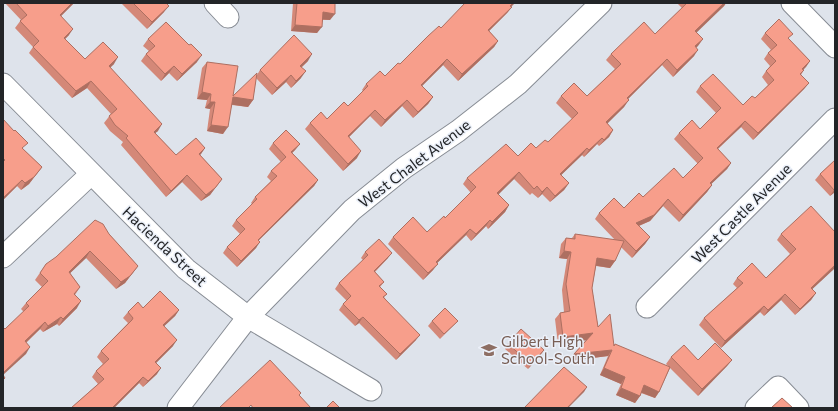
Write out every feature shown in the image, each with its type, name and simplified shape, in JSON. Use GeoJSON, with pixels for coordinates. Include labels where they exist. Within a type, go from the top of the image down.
{"type":"FeatureCollection","features":[{"type":"Feature","properties":{"kind":"street","name":"West Chalet Avenue"},"geometry":{"type":"LineString","coordinates":[[178,408],[248,317],[352,210],[404,168],[458,132],[518,84],[601,3]]}},
{"type":"Feature","properties":{"kind":"street"},"geometry":{"type":"LineString","coordinates":[[792,3],[835,47]]}},
{"type":"Feature","properties":{"kind":"street","name":"Hacienda Street"},"geometry":{"type":"LineString","coordinates":[[3,84],[186,270],[248,317],[371,390]]}},
{"type":"Feature","properties":{"kind":"street","name":"West Castle Avenue"},"geometry":{"type":"LineString","coordinates":[[647,306],[835,119]]}},
{"type":"Feature","properties":{"kind":"street"},"geometry":{"type":"LineString","coordinates":[[3,257],[91,174]]}},
{"type":"Feature","properties":{"kind":"street"},"geometry":{"type":"LineString","coordinates":[[756,408],[778,387],[798,408]]}},
{"type":"Feature","properties":{"kind":"building"},"geometry":{"type":"Polygon","coordinates":[[[16,3],[72,3],[60,15],[73,29],[64,38],[85,59],[103,42],[118,57],[109,66],[162,124],[154,132],[176,155],[196,138],[205,148],[199,154],[222,179],[215,188],[206,195],[187,175],[171,191],[126,138],[128,136],[115,125],[109,116],[117,109],[91,81],[76,91],[33,47],[39,41],[20,21],[27,15],[16,3]]]}},
{"type":"Feature","properties":{"kind":"building"},"geometry":{"type":"Polygon","coordinates":[[[133,3],[166,3],[169,6],[152,22],[133,3]]]}},
{"type":"Feature","properties":{"kind":"building"},"geometry":{"type":"Polygon","coordinates":[[[297,3],[335,3],[335,14],[323,12],[322,27],[295,25],[297,3]]]}},
{"type":"Feature","properties":{"kind":"building"},"geometry":{"type":"Polygon","coordinates":[[[465,3],[513,3],[510,6],[512,7],[488,30],[498,41],[462,74],[447,59],[421,85],[433,97],[418,112],[407,100],[385,120],[375,110],[348,136],[361,151],[348,164],[310,123],[321,112],[327,119],[344,102],[348,106],[368,86],[366,84],[380,71],[385,76],[398,63],[400,64],[439,26],[441,28],[465,3]]]}},
{"type":"Feature","properties":{"kind":"building"},"geometry":{"type":"Polygon","coordinates":[[[687,3],[724,3],[695,31],[703,39],[695,46],[698,50],[677,70],[667,59],[627,98],[629,100],[606,122],[613,130],[604,140],[602,138],[589,150],[587,148],[560,174],[569,183],[555,196],[547,187],[542,192],[537,186],[534,189],[519,172],[497,193],[509,205],[492,222],[490,220],[476,234],[470,229],[436,262],[438,264],[428,273],[393,237],[413,217],[427,232],[444,216],[445,218],[476,187],[467,178],[506,144],[518,156],[531,143],[536,148],[545,140],[548,142],[578,113],[561,96],[574,83],[587,96],[621,64],[611,54],[644,22],[655,34],[687,3]]]}},
{"type":"Feature","properties":{"kind":"building"},"geometry":{"type":"Polygon","coordinates":[[[779,19],[793,34],[788,38],[810,61],[802,69],[804,70],[800,74],[809,83],[758,133],[745,121],[717,148],[731,163],[710,183],[712,185],[683,215],[668,199],[654,215],[636,223],[650,237],[636,251],[599,213],[614,198],[624,208],[639,193],[643,197],[674,168],[683,178],[703,158],[679,133],[692,120],[700,129],[721,108],[700,86],[713,74],[743,105],[752,96],[755,98],[774,80],[766,71],[776,61],[768,53],[777,45],[765,33],[779,19]]]}},
{"type":"Feature","properties":{"kind":"building"},"geometry":{"type":"Polygon","coordinates":[[[166,22],[189,45],[191,44],[202,55],[182,74],[174,66],[165,74],[146,54],[155,46],[148,39],[166,22]]]}},
{"type":"Feature","properties":{"kind":"building"},"geometry":{"type":"Polygon","coordinates":[[[294,35],[312,54],[300,66],[306,71],[296,81],[291,75],[277,88],[260,70],[294,35]]]}},
{"type":"Feature","properties":{"kind":"building"},"geometry":{"type":"Polygon","coordinates":[[[207,62],[238,66],[233,96],[257,73],[253,100],[233,97],[228,127],[211,125],[215,102],[210,102],[211,94],[202,92],[207,62]]]}},
{"type":"Feature","properties":{"kind":"building"},"geometry":{"type":"Polygon","coordinates":[[[3,119],[28,143],[22,148],[42,167],[34,177],[25,183],[22,180],[3,198],[3,162],[5,160],[3,158],[3,119]]]}},
{"type":"Feature","properties":{"kind":"building"},"geometry":{"type":"Polygon","coordinates":[[[286,130],[300,144],[291,152],[318,180],[258,240],[260,242],[241,261],[227,247],[245,229],[236,220],[257,199],[255,197],[277,176],[271,171],[286,157],[273,143],[286,130]]]}},
{"type":"Feature","properties":{"kind":"building"},"geometry":{"type":"Polygon","coordinates":[[[835,160],[835,189],[834,190],[820,174],[835,160]]]}},
{"type":"Feature","properties":{"kind":"building"},"geometry":{"type":"Polygon","coordinates":[[[811,206],[835,232],[835,265],[811,288],[816,293],[800,309],[785,294],[768,310],[764,306],[725,341],[704,318],[743,283],[737,278],[752,263],[766,278],[796,249],[781,234],[811,206]]]}},
{"type":"Feature","properties":{"kind":"building"},"geometry":{"type":"Polygon","coordinates":[[[95,220],[103,224],[109,234],[138,266],[130,276],[121,282],[90,251],[69,272],[80,287],[74,294],[81,301],[63,319],[61,317],[48,326],[45,322],[25,341],[30,347],[3,373],[3,327],[5,329],[29,306],[26,303],[48,281],[40,273],[46,264],[56,257],[95,220]]]}},
{"type":"Feature","properties":{"kind":"building"},"geometry":{"type":"Polygon","coordinates":[[[575,234],[624,241],[615,261],[597,258],[592,288],[598,327],[610,314],[614,346],[615,344],[670,367],[659,392],[644,385],[640,396],[621,388],[625,377],[604,368],[612,350],[574,354],[593,333],[563,337],[560,313],[570,311],[566,284],[571,252],[564,251],[566,238],[575,239],[575,234]]]}},
{"type":"Feature","properties":{"kind":"building"},"geometry":{"type":"Polygon","coordinates":[[[379,239],[392,253],[374,271],[384,282],[379,286],[387,294],[383,297],[420,335],[400,354],[363,317],[359,320],[343,304],[351,296],[339,283],[368,255],[365,252],[379,239]]]}},
{"type":"Feature","properties":{"kind":"building"},"geometry":{"type":"Polygon","coordinates":[[[160,291],[179,310],[163,325],[177,340],[155,362],[161,368],[148,381],[143,377],[112,408],[71,408],[104,379],[96,371],[109,359],[101,351],[132,320],[133,318],[128,312],[138,302],[143,308],[160,291]]]}},
{"type":"Feature","properties":{"kind":"building"},"geometry":{"type":"Polygon","coordinates":[[[445,308],[458,321],[444,334],[432,321],[445,308]]]}},
{"type":"Feature","properties":{"kind":"building"},"geometry":{"type":"Polygon","coordinates":[[[521,329],[544,350],[531,364],[508,344],[521,329]]]}},
{"type":"Feature","properties":{"kind":"building"},"geometry":{"type":"Polygon","coordinates":[[[715,343],[732,360],[702,389],[671,357],[684,345],[698,360],[715,343]]]}},
{"type":"Feature","properties":{"kind":"building"},"geometry":{"type":"Polygon","coordinates":[[[270,360],[301,393],[299,395],[311,408],[253,408],[251,405],[248,408],[219,408],[270,360]]]}},
{"type":"Feature","properties":{"kind":"building"},"geometry":{"type":"Polygon","coordinates":[[[564,367],[587,387],[567,408],[524,408],[564,367]]]}},
{"type":"Feature","properties":{"kind":"building"},"geometry":{"type":"Polygon","coordinates":[[[782,398],[793,408],[771,408],[782,398]]]}},
{"type":"Feature","properties":{"kind":"building"},"geometry":{"type":"Polygon","coordinates":[[[333,401],[340,408],[326,408],[333,401]]]}},
{"type":"Feature","properties":{"kind":"place","name":"Gilbert High School-South"},"geometry":{"type":"Point","coordinates":[489,350]}}]}
